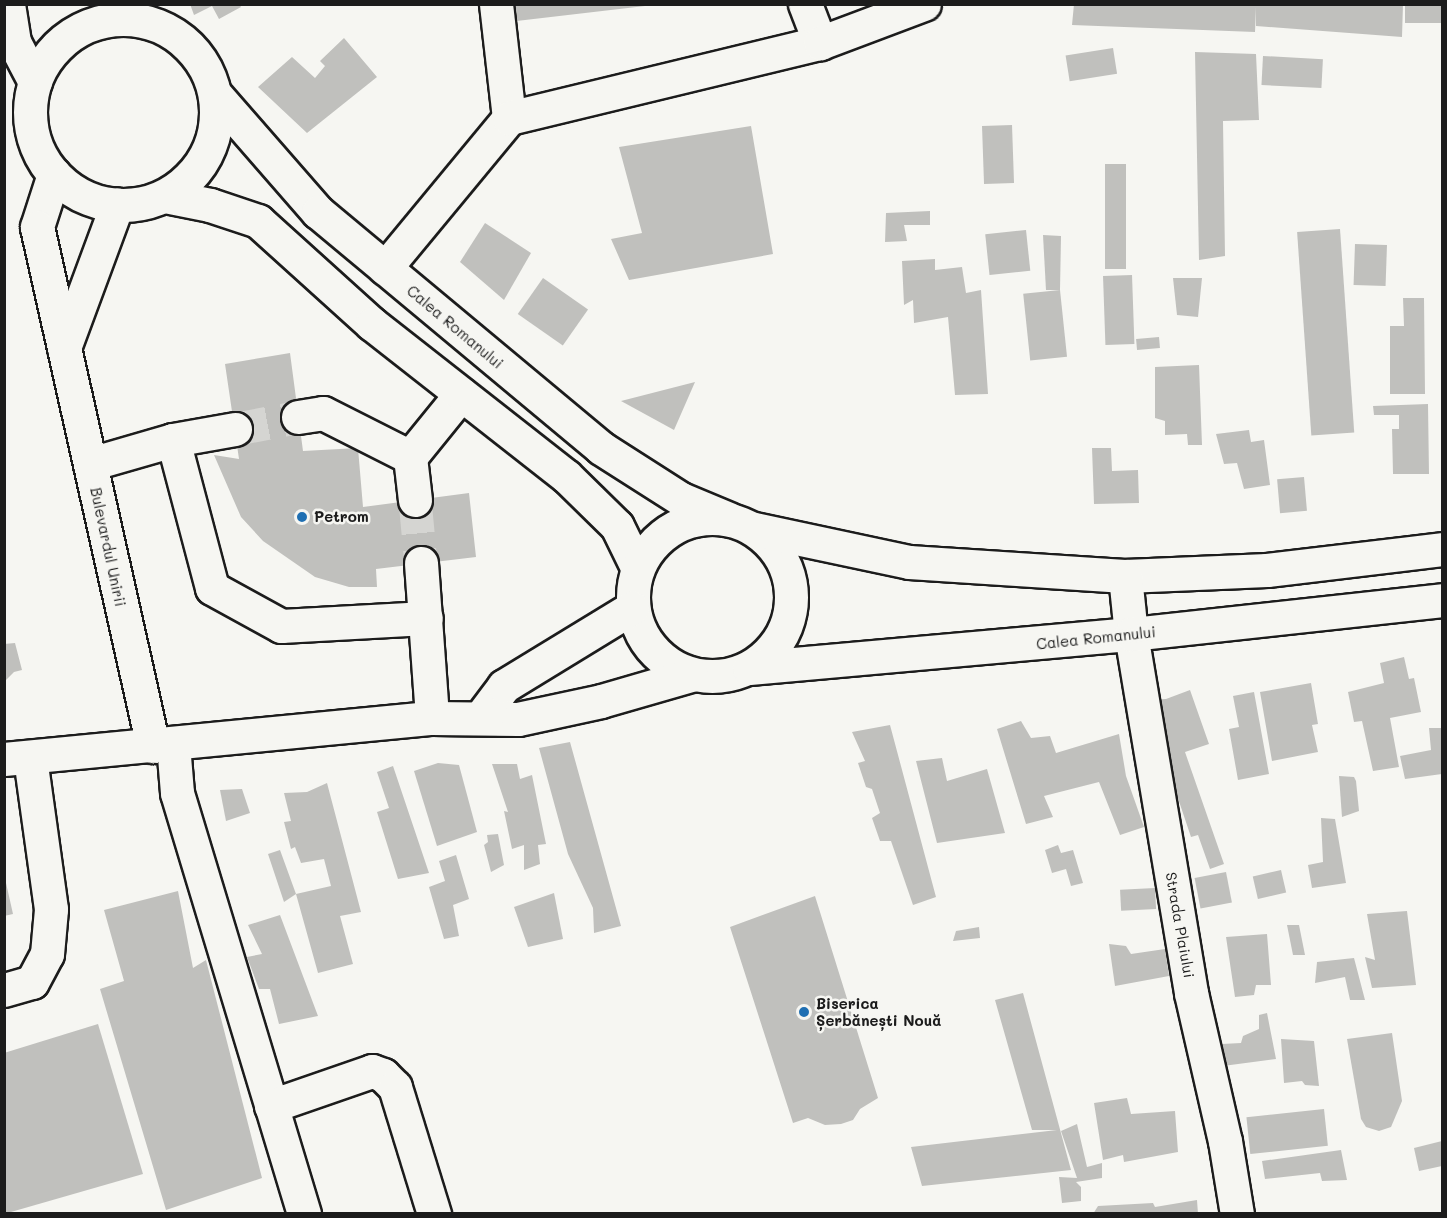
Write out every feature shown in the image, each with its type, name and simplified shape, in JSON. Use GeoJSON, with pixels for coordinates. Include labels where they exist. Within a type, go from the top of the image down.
{"type":"FeatureCollection","features":[{"type":"Feature","properties":{"kind":"main road"},"geometry":{"type":"LineString","coordinates":[[8,4],[14,42],[35,82]]}},
{"type":"Feature","properties":{"kind":"main road"},"geometry":{"type":"LineString","coordinates":[[496,4],[509,118]]}},
{"type":"Feature","properties":{"kind":"main road"},"geometry":{"type":"LineString","coordinates":[[805,4],[820,43]]}},
{"type":"Feature","properties":{"kind":"main road"},"geometry":{"type":"LineString","coordinates":[[385,268],[509,118],[820,43],[924,4]]}},
{"type":"Feature","properties":{"kind":"main road"},"geometry":{"type":"LineString","coordinates":[[165,196],[190,178],[207,153],[216,124],[215,94],[206,69],[190,47],[170,31],[135,13],[91,24],[67,38],[47,58],[35,82],[30,115],[36,146],[54,174],[79,194],[117,206],[165,196],[210,205],[258,221],[372,324],[566,476],[617,526],[637,567]]}},
{"type":"Feature","properties":{"kind":"main road","name":"Calea Romanului"},"geometry":{"type":"LineString","coordinates":[[215,94],[318,212],[601,448],[681,499],[742,524],[909,562],[1125,576],[1267,570],[1443,549]]}},
{"type":"Feature","properties":{"kind":"main road","name":"Bulevardul Unirii"},"geometry":{"type":"LineString","coordinates":[[54,174],[37,226],[90,464],[163,745],[304,1214]]}},
{"type":"Feature","properties":{"kind":"main road"},"geometry":{"type":"LineString","coordinates":[[64,348],[117,206]]}},
{"type":"Feature","properties":{"kind":"main road"},"geometry":{"type":"LineString","coordinates":[[415,500],[410,457],[461,394]]}},
{"type":"Feature","properties":{"kind":"main road"},"geometry":{"type":"LineString","coordinates":[[298,417],[323,413],[410,457]]}},
{"type":"Feature","properties":{"kind":"main road"},"geometry":{"type":"LineString","coordinates":[[90,464],[173,440],[235,429]]}},
{"type":"Feature","properties":{"kind":"main road"},"geometry":{"type":"LineString","coordinates":[[173,440],[212,588],[281,626],[426,618]]}},
{"type":"Feature","properties":{"kind":"main road"},"geometry":{"type":"LineString","coordinates":[[4,990],[32,982],[47,954],[51,909],[17,758],[432,718],[518,719],[601,701],[691,675],[730,675],[749,668],[771,651],[786,627],[791,600],[788,573],[775,548],[742,524],[701,518],[675,526],[653,543],[637,567],[632,608],[639,630],[652,650],[669,665],[691,675]]}},
{"type":"Feature","properties":{"kind":"main road"},"geometry":{"type":"LineString","coordinates":[[421,563],[432,718]]}},
{"type":"Feature","properties":{"kind":"main road","name":"Strada Plaiului"},"geometry":{"type":"LineString","coordinates":[[1125,576],[1131,634],[1191,993],[1225,1141],[1237,1214]]}},
{"type":"Feature","properties":{"kind":"main road","name":"Calea Romanului"},"geometry":{"type":"LineString","coordinates":[[749,668],[1131,634],[1443,600]]}},
{"type":"Feature","properties":{"kind":"main road"},"geometry":{"type":"LineString","coordinates":[[480,718],[504,686],[632,608]]}},
{"type":"Feature","properties":{"kind":"main road"},"geometry":{"type":"LineString","coordinates":[[271,1106],[372,1071],[383,1075],[395,1088],[434,1214]]}},
{"type":"Feature","properties":{"kind":"building"},"geometry":{"type":"Polygon","coordinates":[[[190,4],[239,4],[241,7],[219,19],[212,6],[194,15],[190,4]]]}},
{"type":"Feature","properties":{"kind":"building"},"geometry":{"type":"Polygon","coordinates":[[[507,4],[645,4],[645,6],[508,22],[507,4]]]}},
{"type":"Feature","properties":{"kind":"building"},"geometry":{"type":"Polygon","coordinates":[[[1074,4],[1403,4],[1402,37],[1256,26],[1256,7],[1255,32],[1072,25],[1074,4]]]}},
{"type":"Feature","properties":{"kind":"building"},"geometry":{"type":"Polygon","coordinates":[[[1405,4],[1442,4],[1442,23],[1405,23],[1405,4]]]}},
{"type":"Feature","properties":{"kind":"building"},"geometry":{"type":"Polygon","coordinates":[[[344,38],[377,77],[307,133],[258,87],[292,57],[315,78],[325,66],[320,61],[344,38]]]}},
{"type":"Feature","properties":{"kind":"building"},"geometry":{"type":"Polygon","coordinates":[[[1113,48],[1117,74],[1070,81],[1066,56],[1113,48]]]}},
{"type":"Feature","properties":{"kind":"building"},"geometry":{"type":"Polygon","coordinates":[[[1195,52],[1256,54],[1259,120],[1223,121],[1225,256],[1199,260],[1195,52]]]}},
{"type":"Feature","properties":{"kind":"building"},"geometry":{"type":"Polygon","coordinates":[[[1263,56],[1323,59],[1321,88],[1261,85],[1263,56]]]}},
{"type":"Feature","properties":{"kind":"building"},"geometry":{"type":"Polygon","coordinates":[[[1012,125],[1014,183],[984,184],[982,126],[1012,125]]]}},
{"type":"Feature","properties":{"kind":"building"},"geometry":{"type":"Polygon","coordinates":[[[751,126],[773,254],[629,280],[611,239],[642,233],[619,147],[751,126]]]}},
{"type":"Feature","properties":{"kind":"building"},"geometry":{"type":"Polygon","coordinates":[[[1105,164],[1126,164],[1126,269],[1105,269],[1105,164]]]}},
{"type":"Feature","properties":{"kind":"building"},"geometry":{"type":"Polygon","coordinates":[[[930,211],[930,225],[904,225],[907,241],[885,242],[886,213],[930,211]]]}},
{"type":"Feature","properties":{"kind":"building"},"geometry":{"type":"Polygon","coordinates":[[[485,223],[531,253],[504,300],[460,262],[485,223]]]}},
{"type":"Feature","properties":{"kind":"building"},"geometry":{"type":"Polygon","coordinates":[[[1340,229],[1354,433],[1311,436],[1297,232],[1340,229]]]}},
{"type":"Feature","properties":{"kind":"building"},"geometry":{"type":"Polygon","coordinates":[[[1026,230],[1030,271],[990,275],[985,234],[1026,230]]]}},
{"type":"Feature","properties":{"kind":"building"},"geometry":{"type":"Polygon","coordinates":[[[1043,235],[1061,236],[1060,290],[1046,290],[1043,235]]]}},
{"type":"Feature","properties":{"kind":"building"},"geometry":{"type":"Polygon","coordinates":[[[1355,244],[1387,245],[1386,286],[1354,285],[1355,244]]]}},
{"type":"Feature","properties":{"kind":"building"},"geometry":{"type":"Polygon","coordinates":[[[935,259],[935,270],[962,267],[966,293],[981,290],[988,394],[955,395],[948,317],[914,323],[913,300],[904,305],[902,261],[935,259]]]}},
{"type":"Feature","properties":{"kind":"building"},"geometry":{"type":"Polygon","coordinates":[[[1132,275],[1134,344],[1105,345],[1103,276],[1132,275]]]}},
{"type":"Feature","properties":{"kind":"building"},"geometry":{"type":"Polygon","coordinates":[[[543,278],[588,310],[563,346],[518,314],[543,278]]]}},
{"type":"Feature","properties":{"kind":"building"},"geometry":{"type":"Polygon","coordinates":[[[1173,278],[1202,278],[1198,317],[1177,315],[1173,278]]]}},
{"type":"Feature","properties":{"kind":"building"},"geometry":{"type":"Polygon","coordinates":[[[1060,290],[1067,357],[1030,361],[1023,294],[1060,290]]]}},
{"type":"Feature","properties":{"kind":"building"},"geometry":{"type":"Polygon","coordinates":[[[1403,298],[1424,298],[1425,394],[1390,394],[1390,326],[1404,326],[1403,298]]]}},
{"type":"Feature","properties":{"kind":"building"},"geometry":{"type":"Polygon","coordinates":[[[1159,337],[1160,348],[1137,350],[1136,339],[1159,337]]]}},
{"type":"Feature","properties":{"kind":"building"},"geometry":{"type":"Polygon","coordinates":[[[290,353],[303,451],[358,448],[363,507],[469,493],[476,557],[376,569],[377,587],[349,587],[315,577],[263,541],[241,517],[214,455],[239,459],[225,364],[290,353]]]}},
{"type":"Feature","properties":{"kind":"building"},"geometry":{"type":"Polygon","coordinates":[[[1199,365],[1202,445],[1188,445],[1187,434],[1165,435],[1165,421],[1155,418],[1155,367],[1199,365]]]}},
{"type":"Feature","properties":{"kind":"building"},"geometry":{"type":"Polygon","coordinates":[[[695,382],[674,430],[621,401],[695,382]]]}},
{"type":"Feature","properties":{"kind":"building"},"geometry":{"type":"Polygon","coordinates":[[[1428,404],[1429,474],[1393,474],[1392,429],[1399,429],[1399,415],[1374,415],[1373,406],[1428,404]]]}},
{"type":"Feature","properties":{"kind":"building"},"geometry":{"type":"Polygon","coordinates":[[[1249,430],[1251,442],[1264,440],[1270,485],[1244,489],[1237,463],[1224,464],[1216,434],[1249,430]]]}},
{"type":"Feature","properties":{"kind":"building"},"geometry":{"type":"Polygon","coordinates":[[[1092,448],[1111,448],[1112,471],[1138,470],[1139,503],[1094,504],[1092,448]]]}},
{"type":"Feature","properties":{"kind":"building"},"geometry":{"type":"Polygon","coordinates":[[[1304,477],[1307,511],[1280,513],[1277,479],[1304,477]]]}},
{"type":"Feature","properties":{"kind":"building"},"geometry":{"type":"Polygon","coordinates":[[[15,643],[22,670],[14,672],[4,682],[4,644],[15,643]]]}},
{"type":"Feature","properties":{"kind":"building"},"geometry":{"type":"Polygon","coordinates":[[[1404,657],[1409,679],[1414,678],[1421,712],[1390,718],[1399,767],[1373,771],[1362,721],[1354,722],[1348,692],[1384,683],[1380,663],[1404,657]]]}},
{"type":"Feature","properties":{"kind":"building"},"geometry":{"type":"Polygon","coordinates":[[[1311,683],[1318,724],[1312,725],[1318,752],[1272,761],[1260,692],[1311,683]]]}},
{"type":"Feature","properties":{"kind":"building"},"geometry":{"type":"Polygon","coordinates":[[[1190,690],[1209,744],[1185,752],[1224,864],[1210,869],[1198,835],[1191,837],[1145,700],[1166,699],[1190,690]]]}},
{"type":"Feature","properties":{"kind":"building"},"geometry":{"type":"Polygon","coordinates":[[[1254,692],[1269,774],[1238,780],[1229,729],[1239,727],[1233,696],[1254,692]]]}},
{"type":"Feature","properties":{"kind":"building"},"geometry":{"type":"Polygon","coordinates":[[[1021,721],[1031,738],[1050,736],[1056,753],[1119,734],[1126,776],[1144,827],[1120,835],[1099,782],[1044,796],[1053,817],[1026,824],[997,729],[1021,721]]]}},
{"type":"Feature","properties":{"kind":"building"},"geometry":{"type":"Polygon","coordinates":[[[890,725],[936,897],[913,905],[891,841],[880,841],[872,818],[880,813],[872,789],[866,787],[858,763],[865,761],[852,732],[890,725]]]}},
{"type":"Feature","properties":{"kind":"building"},"geometry":{"type":"Polygon","coordinates":[[[1429,728],[1442,728],[1442,774],[1405,779],[1400,756],[1431,750],[1429,728]]]}},
{"type":"Feature","properties":{"kind":"building"},"geometry":{"type":"Polygon","coordinates":[[[570,742],[621,926],[594,933],[593,908],[568,854],[539,748],[570,742]]]}},
{"type":"Feature","properties":{"kind":"building"},"geometry":{"type":"Polygon","coordinates":[[[942,758],[947,781],[987,769],[1005,833],[937,843],[916,761],[942,758]]]}},
{"type":"Feature","properties":{"kind":"building"},"geometry":{"type":"Polygon","coordinates":[[[438,763],[459,765],[477,832],[437,846],[414,771],[438,763]]]}},
{"type":"Feature","properties":{"kind":"building"},"geometry":{"type":"Polygon","coordinates":[[[492,764],[517,764],[520,779],[532,775],[546,844],[538,845],[540,864],[524,870],[524,845],[512,849],[504,811],[508,812],[492,764]]]}},
{"type":"Feature","properties":{"kind":"building"},"geometry":{"type":"Polygon","coordinates":[[[393,766],[429,873],[398,879],[377,812],[389,808],[377,772],[393,766]]]}},
{"type":"Feature","properties":{"kind":"building"},"geometry":{"type":"Polygon","coordinates":[[[1339,776],[1354,777],[1359,811],[1342,817],[1339,776]]]}},
{"type":"Feature","properties":{"kind":"building"},"geometry":{"type":"Polygon","coordinates":[[[327,783],[361,912],[340,916],[353,964],[318,973],[296,894],[331,886],[324,859],[301,863],[295,847],[291,849],[284,822],[291,821],[284,793],[307,792],[327,783]]]}},
{"type":"Feature","properties":{"kind":"building"},"geometry":{"type":"Polygon","coordinates":[[[242,789],[250,813],[226,821],[220,790],[242,789]]]}},
{"type":"Feature","properties":{"kind":"building"},"geometry":{"type":"Polygon","coordinates":[[[1321,818],[1335,819],[1346,883],[1312,888],[1308,865],[1323,862],[1321,818]]]}},
{"type":"Feature","properties":{"kind":"building"},"geometry":{"type":"Polygon","coordinates":[[[498,834],[504,865],[491,872],[484,845],[488,842],[487,835],[498,834]]]}},
{"type":"Feature","properties":{"kind":"building"},"geometry":{"type":"Polygon","coordinates":[[[1058,845],[1061,853],[1073,850],[1083,883],[1071,886],[1066,869],[1052,873],[1045,850],[1058,845]]]}},
{"type":"Feature","properties":{"kind":"building"},"geometry":{"type":"Polygon","coordinates":[[[280,850],[296,894],[284,902],[268,854],[280,850]]]}},
{"type":"Feature","properties":{"kind":"building"},"geometry":{"type":"Polygon","coordinates":[[[456,855],[469,899],[453,905],[459,936],[444,939],[429,887],[445,881],[439,861],[456,855]]]}},
{"type":"Feature","properties":{"kind":"building"},"geometry":{"type":"Polygon","coordinates":[[[1281,870],[1286,892],[1258,899],[1253,877],[1281,870]]]}},
{"type":"Feature","properties":{"kind":"building"},"geometry":{"type":"Polygon","coordinates":[[[1226,872],[1232,902],[1201,909],[1195,878],[1226,872]]]}},
{"type":"Feature","properties":{"kind":"building"},"geometry":{"type":"Polygon","coordinates":[[[4,874],[13,914],[4,916],[4,874]]]}},
{"type":"Feature","properties":{"kind":"building"},"geometry":{"type":"Polygon","coordinates":[[[1155,888],[1156,909],[1121,911],[1120,890],[1155,888]]]}},
{"type":"Feature","properties":{"kind":"building"},"geometry":{"type":"Polygon","coordinates":[[[178,891],[193,968],[206,960],[262,1178],[166,1210],[100,989],[124,981],[104,910],[178,891]]]}},
{"type":"Feature","properties":{"kind":"building"},"geometry":{"type":"Polygon","coordinates":[[[554,893],[563,939],[528,947],[514,907],[554,893]]]}},
{"type":"Feature","properties":{"kind":"building","name":"Biserica Șerbănești Nouă"},"geometry":{"type":"Polygon","coordinates":[[[815,896],[878,1098],[860,1109],[853,1120],[841,1124],[825,1125],[808,1118],[793,1123],[730,927],[815,896]]]}},
{"type":"Feature","properties":{"kind":"building"},"geometry":{"type":"Polygon","coordinates":[[[1407,911],[1416,985],[1372,988],[1365,957],[1375,960],[1367,914],[1407,911]]]}},
{"type":"Feature","properties":{"kind":"building"},"geometry":{"type":"Polygon","coordinates":[[[280,915],[318,1016],[279,1024],[270,989],[259,989],[247,957],[262,954],[248,925],[280,915]]]}},
{"type":"Feature","properties":{"kind":"building"},"geometry":{"type":"Polygon","coordinates":[[[1287,925],[1299,925],[1305,955],[1293,955],[1287,925]]]}},
{"type":"Feature","properties":{"kind":"building"},"geometry":{"type":"Polygon","coordinates":[[[979,927],[980,938],[953,941],[956,931],[979,927]]]}},
{"type":"Feature","properties":{"kind":"building"},"geometry":{"type":"Polygon","coordinates":[[[1267,934],[1271,985],[1256,985],[1254,995],[1235,997],[1226,937],[1267,934]]]}},
{"type":"Feature","properties":{"kind":"building"},"geometry":{"type":"Polygon","coordinates":[[[1109,944],[1126,946],[1131,954],[1165,949],[1169,976],[1115,986],[1109,944]]]}},
{"type":"Feature","properties":{"kind":"building"},"geometry":{"type":"Polygon","coordinates":[[[1354,958],[1365,1000],[1350,1000],[1345,977],[1315,983],[1317,962],[1354,958]]]}},
{"type":"Feature","properties":{"kind":"building"},"geometry":{"type":"Polygon","coordinates":[[[1023,993],[1071,1170],[922,1186],[911,1147],[1057,1130],[1032,1130],[995,1000],[1023,993]]]}},
{"type":"Feature","properties":{"kind":"building"},"geometry":{"type":"Polygon","coordinates":[[[1267,1013],[1276,1059],[1223,1066],[1222,1044],[1241,1043],[1243,1036],[1259,1029],[1259,1015],[1267,1013]]]}},
{"type":"Feature","properties":{"kind":"building"},"geometry":{"type":"Polygon","coordinates":[[[98,1024],[143,1174],[4,1214],[4,1053],[98,1024]]]}},
{"type":"Feature","properties":{"kind":"building"},"geometry":{"type":"Polygon","coordinates":[[[1392,1033],[1402,1101],[1391,1127],[1379,1131],[1366,1127],[1361,1119],[1347,1039],[1392,1033]]]}},
{"type":"Feature","properties":{"kind":"building"},"geometry":{"type":"Polygon","coordinates":[[[1281,1039],[1314,1041],[1319,1086],[1305,1085],[1302,1081],[1284,1083],[1281,1039]]]}},
{"type":"Feature","properties":{"kind":"building"},"geometry":{"type":"Polygon","coordinates":[[[1127,1098],[1131,1114],[1175,1111],[1178,1152],[1124,1162],[1123,1155],[1103,1160],[1094,1103],[1127,1098]]]}},
{"type":"Feature","properties":{"kind":"building"},"geometry":{"type":"Polygon","coordinates":[[[1324,1109],[1328,1146],[1250,1154],[1246,1117],[1324,1109]]]}},
{"type":"Feature","properties":{"kind":"building"},"geometry":{"type":"Polygon","coordinates":[[[1077,1124],[1087,1167],[1102,1163],[1102,1178],[1076,1182],[1081,1187],[1081,1201],[1062,1203],[1059,1177],[1077,1178],[1061,1131],[1077,1124]]]}},
{"type":"Feature","properties":{"kind":"building"},"geometry":{"type":"Polygon","coordinates":[[[1442,1141],[1442,1166],[1419,1171],[1414,1148],[1442,1141]]]}},
{"type":"Feature","properties":{"kind":"building"},"geometry":{"type":"Polygon","coordinates":[[[1341,1150],[1347,1180],[1322,1181],[1320,1173],[1265,1179],[1262,1161],[1341,1150]]]}},
{"type":"Feature","properties":{"kind":"building"},"geometry":{"type":"Polygon","coordinates":[[[1197,1200],[1198,1214],[1093,1214],[1098,1206],[1153,1203],[1155,1207],[1197,1200]]]}},
{"type":"Feature","properties":{"kind":"tunnel"},"geometry":{"type":"LineString","coordinates":[[235,429],[298,417]]}},
{"type":"Feature","properties":{"kind":"tunnel"},"geometry":{"type":"LineString","coordinates":[[415,500],[421,563]]}},
{"type":"Feature","properties":{"kind":"place","name":"Petrom"},"geometry":{"type":"Point","coordinates":[302,517]}},
{"type":"Feature","properties":{"kind":"place","name":"Biserica Șerbănești Nouă"},"geometry":{"type":"Point","coordinates":[804,1012]}}]}
